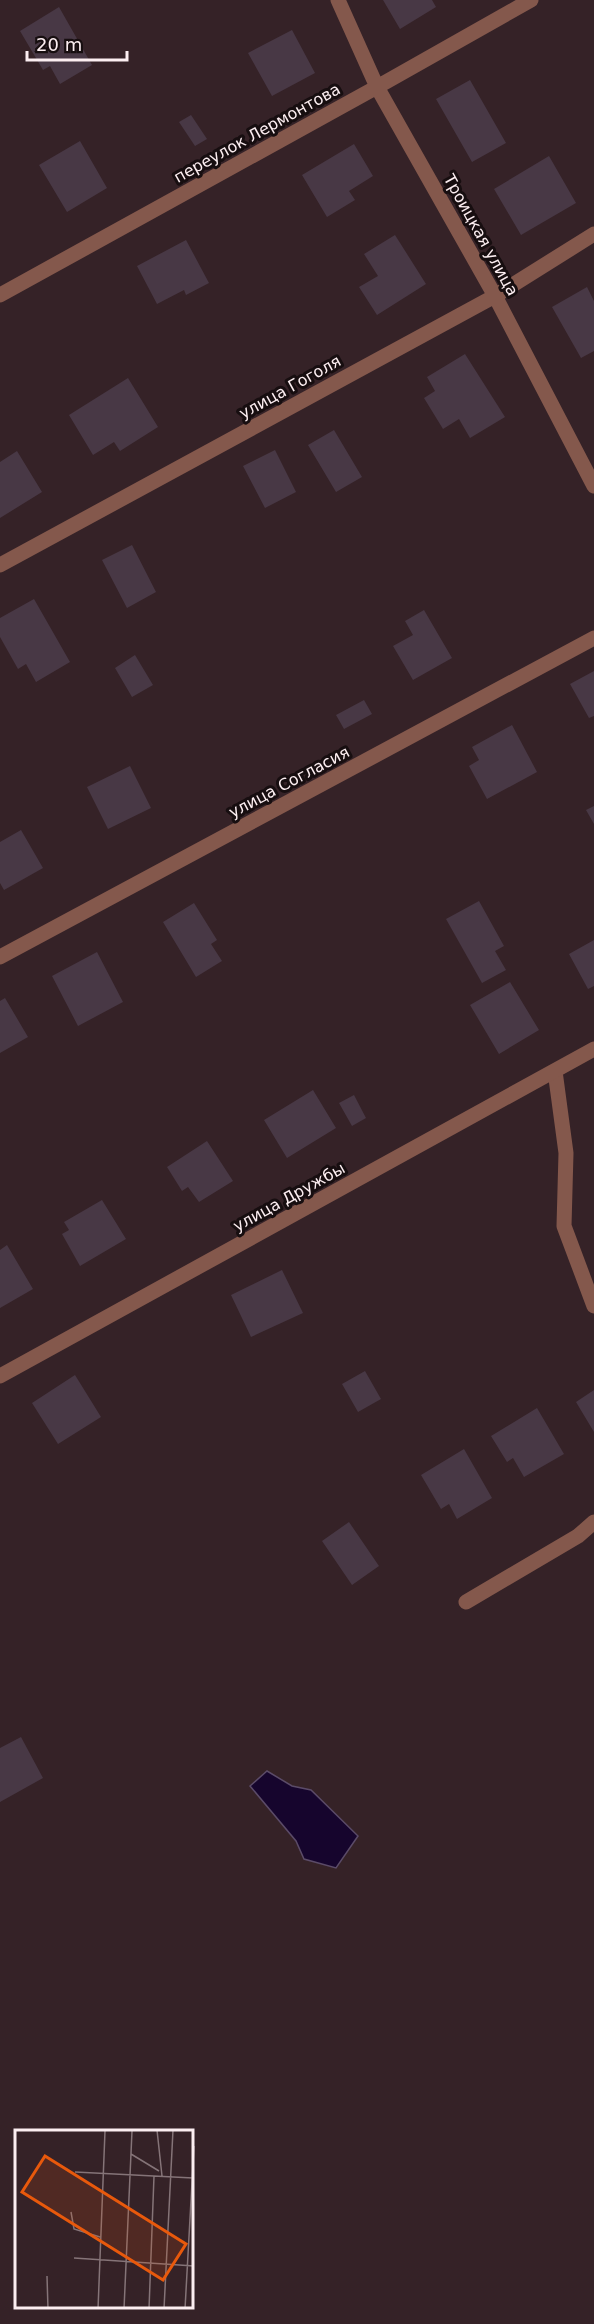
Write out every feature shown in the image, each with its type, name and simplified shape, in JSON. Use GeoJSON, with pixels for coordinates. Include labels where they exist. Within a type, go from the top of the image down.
{"type":"FeatureCollection","features":[{"type":"Feature","properties":{"kind":"street","name":"Троицкая улица"},"geometry":{"type":"LineString","coordinates":[[338,0],[378,87],[495,296],[594,486]]}},
{"type":"Feature","properties":{"kind":"street","name":"переулок Лермонтова"},"geometry":{"type":"LineString","coordinates":[[0,295],[531,0]]}},
{"type":"Feature","properties":{"kind":"street","name":"улица Гоголя"},"geometry":{"type":"LineString","coordinates":[[0,565],[495,296],[594,234]]}},
{"type":"Feature","properties":{"kind":"street","name":"улица Согласия"},"geometry":{"type":"LineString","coordinates":[[0,957],[594,639]]}},
{"type":"Feature","properties":{"kind":"street","name":"улица Дружбы"},"geometry":{"type":"LineString","coordinates":[[0,1376],[594,1049]]}},
{"type":"Feature","properties":{"kind":"street"},"geometry":{"type":"LineString","coordinates":[[555,1071],[566,1153],[564,1226],[594,1306]]}},
{"type":"Feature","properties":{"kind":"street"},"geometry":{"type":"LineString","coordinates":[[466,1602],[578,1536],[594,1522]]}},
{"type":"Feature","properties":{"kind":"shaded area"},"geometry":{"type":"Polygon","coordinates":[[[267,1771],[292,1786],[311,1790],[358,1836],[336,1868],[304,1859],[296,1841],[250,1786],[267,1771]]]}},
{"type":"Feature","properties":{"kind":"building"},"geometry":{"type":"Polygon","coordinates":[[[383,0],[432,0],[436,7],[400,29],[383,0]]]}},
{"type":"Feature","properties":{"kind":"building"},"geometry":{"type":"Polygon","coordinates":[[[59,7],[92,65],[60,84],[50,66],[43,70],[20,31],[59,7]]]}},
{"type":"Feature","properties":{"kind":"building"},"geometry":{"type":"Polygon","coordinates":[[[292,30],[315,73],[272,96],[248,53],[292,30]]]}},
{"type":"Feature","properties":{"kind":"building"},"geometry":{"type":"Polygon","coordinates":[[[470,80],[506,143],[472,162],[436,99],[470,80]]]}},
{"type":"Feature","properties":{"kind":"building"},"geometry":{"type":"Polygon","coordinates":[[[191,115],[207,139],[195,146],[179,122],[191,115]]]}},
{"type":"Feature","properties":{"kind":"building"},"geometry":{"type":"Polygon","coordinates":[[[80,141],[107,188],[67,212],[39,165],[80,141]]]}},
{"type":"Feature","properties":{"kind":"building"},"geometry":{"type":"Polygon","coordinates":[[[354,144],[373,176],[349,191],[355,200],[327,217],[302,175],[354,144]]]}},
{"type":"Feature","properties":{"kind":"building"},"geometry":{"type":"Polygon","coordinates":[[[549,156],[576,203],[521,235],[494,189],[549,156]]]}},
{"type":"Feature","properties":{"kind":"building"},"geometry":{"type":"Polygon","coordinates":[[[395,235],[426,284],[377,315],[359,287],[378,276],[364,254],[395,235]]]}},
{"type":"Feature","properties":{"kind":"building"},"geometry":{"type":"Polygon","coordinates":[[[186,240],[209,283],[186,295],[184,290],[157,304],[137,266],[186,240]]]}},
{"type":"Feature","properties":{"kind":"building"},"geometry":{"type":"Polygon","coordinates":[[[587,287],[594,301],[594,351],[581,358],[552,307],[587,287]]]}},
{"type":"Feature","properties":{"kind":"building"},"geometry":{"type":"Polygon","coordinates":[[[465,354],[505,417],[470,438],[459,419],[443,429],[424,398],[435,391],[427,377],[465,354]]]}},
{"type":"Feature","properties":{"kind":"building"},"geometry":{"type":"Polygon","coordinates":[[[128,378],[158,427],[120,451],[114,442],[93,455],[69,415],[128,378]]]}},
{"type":"Feature","properties":{"kind":"building"},"geometry":{"type":"Polygon","coordinates":[[[334,430],[362,477],[336,492],[308,445],[334,430]]]}},
{"type":"Feature","properties":{"kind":"building"},"geometry":{"type":"Polygon","coordinates":[[[275,450],[296,492],[265,508],[243,466],[275,450]]]}},
{"type":"Feature","properties":{"kind":"building"},"geometry":{"type":"Polygon","coordinates":[[[17,451],[42,492],[0,518],[0,462],[17,451]]]}},
{"type":"Feature","properties":{"kind":"building"},"geometry":{"type":"Polygon","coordinates":[[[132,545],[156,592],[127,608],[102,560],[132,545]]]}},
{"type":"Feature","properties":{"kind":"building"},"geometry":{"type":"Polygon","coordinates":[[[34,599],[70,662],[36,682],[26,664],[18,669],[0,637],[0,618],[34,599]]]}},
{"type":"Feature","properties":{"kind":"building"},"geometry":{"type":"Polygon","coordinates":[[[424,610],[452,658],[413,680],[393,646],[413,635],[405,621],[424,610]]]}},
{"type":"Feature","properties":{"kind":"building"},"geometry":{"type":"Polygon","coordinates":[[[135,655],[153,685],[132,697],[115,668],[135,655]]]}},
{"type":"Feature","properties":{"kind":"building"},"geometry":{"type":"Polygon","coordinates":[[[594,671],[594,716],[589,718],[570,684],[594,671]]]}},
{"type":"Feature","properties":{"kind":"building"},"geometry":{"type":"Polygon","coordinates":[[[364,700],[372,714],[344,729],[336,715],[364,700]]]}},
{"type":"Feature","properties":{"kind":"building"},"geometry":{"type":"Polygon","coordinates":[[[512,725],[537,772],[487,799],[469,766],[479,760],[472,747],[512,725]]]}},
{"type":"Feature","properties":{"kind":"building"},"geometry":{"type":"Polygon","coordinates":[[[130,766],[151,808],[108,829],[87,787],[130,766]]]}},
{"type":"Feature","properties":{"kind":"building"},"geometry":{"type":"Polygon","coordinates":[[[594,806],[594,824],[586,810],[594,806]]]}},
{"type":"Feature","properties":{"kind":"building"},"geometry":{"type":"Polygon","coordinates":[[[21,830],[43,868],[4,890],[0,883],[0,842],[21,830]]]}},
{"type":"Feature","properties":{"kind":"building"},"geometry":{"type":"Polygon","coordinates":[[[479,901],[504,946],[495,951],[506,970],[482,983],[446,919],[479,901]]]}},
{"type":"Feature","properties":{"kind":"building"},"geometry":{"type":"Polygon","coordinates":[[[194,903],[217,940],[211,944],[222,961],[196,977],[163,922],[194,903]]]}},
{"type":"Feature","properties":{"kind":"building"},"geometry":{"type":"Polygon","coordinates":[[[594,940],[594,986],[588,989],[569,954],[594,940]]]}},
{"type":"Feature","properties":{"kind":"building"},"geometry":{"type":"Polygon","coordinates":[[[97,952],[123,1002],[78,1026],[52,976],[97,952]]]}},
{"type":"Feature","properties":{"kind":"building"},"geometry":{"type":"Polygon","coordinates":[[[510,982],[539,1030],[499,1054],[470,1005],[510,982]]]}},
{"type":"Feature","properties":{"kind":"building"},"geometry":{"type":"Polygon","coordinates":[[[5,998],[28,1037],[0,1053],[0,1001],[5,998]]]}},
{"type":"Feature","properties":{"kind":"building"},"geometry":{"type":"Polygon","coordinates":[[[313,1090],[336,1128],[287,1158],[264,1120],[313,1090]]]}},
{"type":"Feature","properties":{"kind":"building"},"geometry":{"type":"Polygon","coordinates":[[[354,1095],[366,1118],[352,1126],[339,1103],[354,1095]]]}},
{"type":"Feature","properties":{"kind":"building"},"geometry":{"type":"Polygon","coordinates":[[[207,1141],[233,1181],[199,1202],[188,1187],[182,1191],[167,1167],[207,1141]]]}},
{"type":"Feature","properties":{"kind":"building"},"geometry":{"type":"Polygon","coordinates":[[[102,1200],[126,1239],[80,1266],[62,1234],[69,1230],[64,1222],[102,1200]]]}},
{"type":"Feature","properties":{"kind":"building"},"geometry":{"type":"Polygon","coordinates":[[[7,1245],[33,1289],[0,1308],[0,1250],[7,1245]]]}},
{"type":"Feature","properties":{"kind":"building"},"geometry":{"type":"Polygon","coordinates":[[[282,1270],[303,1313],[251,1337],[231,1295],[282,1270]]]}},
{"type":"Feature","properties":{"kind":"building"},"geometry":{"type":"Polygon","coordinates":[[[365,1371],[381,1399],[358,1412],[342,1384],[365,1371]]]}},
{"type":"Feature","properties":{"kind":"building"},"geometry":{"type":"Polygon","coordinates":[[[75,1375],[101,1417],[58,1444],[32,1403],[75,1375]]]}},
{"type":"Feature","properties":{"kind":"building"},"geometry":{"type":"Polygon","coordinates":[[[594,1390],[594,1432],[576,1402],[594,1390]]]}},
{"type":"Feature","properties":{"kind":"building"},"geometry":{"type":"Polygon","coordinates":[[[537,1408],[564,1454],[524,1477],[513,1458],[507,1462],[491,1436],[537,1408]]]}},
{"type":"Feature","properties":{"kind":"building"},"geometry":{"type":"Polygon","coordinates":[[[464,1449],[492,1498],[457,1519],[449,1504],[441,1509],[421,1475],[464,1449]]]}},
{"type":"Feature","properties":{"kind":"building"},"geometry":{"type":"Polygon","coordinates":[[[349,1522],[379,1566],[352,1585],[322,1541],[349,1522]]]}},
{"type":"Feature","properties":{"kind":"building"},"geometry":{"type":"Polygon","coordinates":[[[21,1737],[43,1778],[0,1802],[0,1748],[21,1737]]]}}]}
